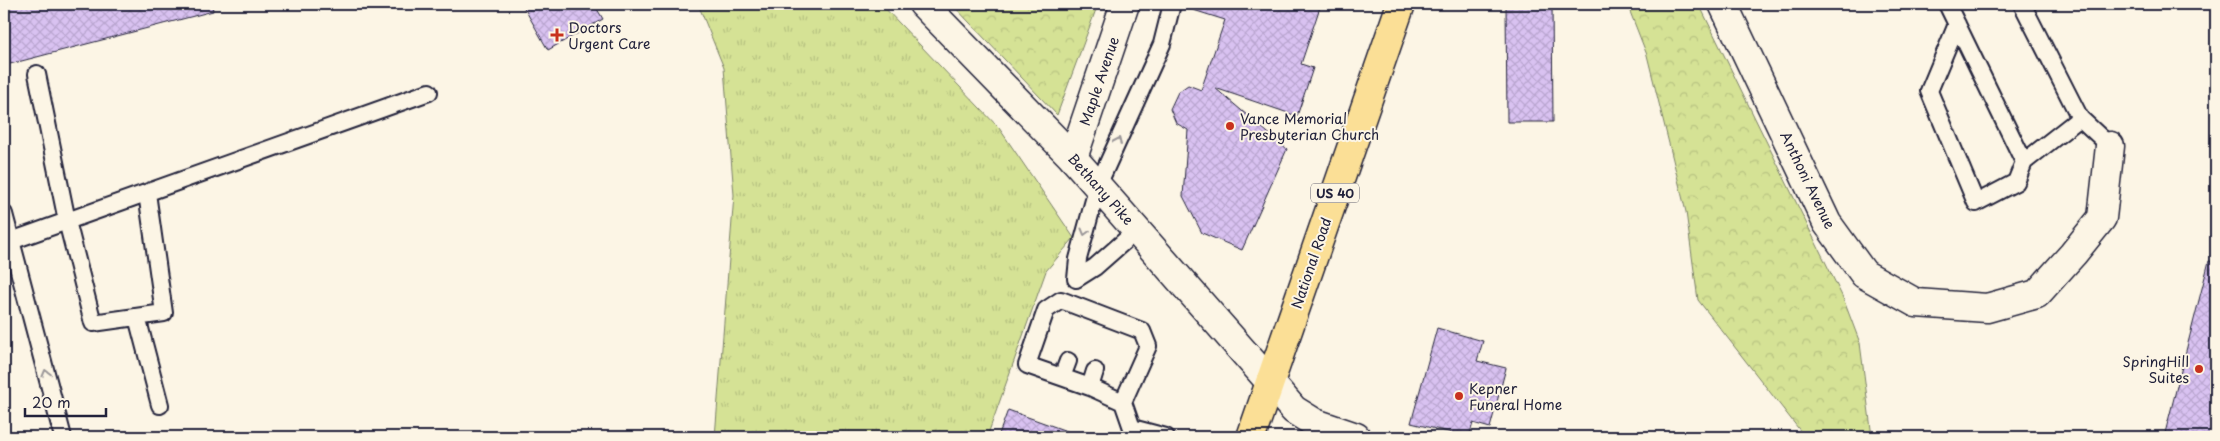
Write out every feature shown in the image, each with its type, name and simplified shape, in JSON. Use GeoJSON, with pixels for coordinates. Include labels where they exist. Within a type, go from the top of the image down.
{"type":"FeatureCollection","features":[{"type":"Feature","properties":{"kind":"main road","name":"National Road"},"geometry":{"type":"LineString","coordinates":[[1251,437],[1401,4]]}},
{"type":"Feature","properties":{"kind":"street","name":"Bethany Pike"},"geometry":{"type":"LineString","coordinates":[[923,4],[1098,185],[1294,410],[1316,423],[1356,437]]}},
{"type":"Feature","properties":{"kind":"street","name":"Maple Avenue"},"geometry":{"type":"LineString","coordinates":[[1073,158],[1125,4]]}},
{"type":"Feature","properties":{"kind":"street","name":"Anthoni Avenue"},"geometry":{"type":"LineString","coordinates":[[1723,4],[1827,223],[1864,274],[1916,303],[1987,308],[2037,294],[2074,254],[2102,218],[2110,146]]}},
{"type":"Feature","properties":{"kind":"lane"},"geometry":{"type":"LineString","coordinates":[[1076,279],[1078,259],[1098,185],[1162,44],[1172,4]]}},
{"type":"Feature","properties":{"kind":"lane"},"geometry":{"type":"LineString","coordinates":[[1947,4],[2024,162]]}},
{"type":"Feature","properties":{"kind":"lane"},"geometry":{"type":"LineString","coordinates":[[2022,4],[2080,118],[2110,146]]}},
{"type":"Feature","properties":{"kind":"lane"},"geometry":{"type":"LineString","coordinates":[[1957,24],[1929,91],[1976,203],[2016,182],[2024,162],[2080,118]]}},
{"type":"Feature","properties":{"kind":"lane"},"geometry":{"type":"LineString","coordinates":[[37,74],[67,221],[93,323],[164,314],[147,193]]}},
{"type":"Feature","properties":{"kind":"lane"},"geometry":{"type":"LineString","coordinates":[[11,241],[429,92]]}},
{"type":"Feature","properties":{"kind":"lane"},"geometry":{"type":"LineString","coordinates":[[4,214],[63,437]]}},
{"type":"Feature","properties":{"kind":"lane"},"geometry":{"type":"LineString","coordinates":[[1137,230],[1095,268],[1076,279],[1061,300],[1046,310],[1027,365],[1062,377],[1093,379],[1123,402],[1131,433],[1166,437]]}},
{"type":"Feature","properties":{"kind":"lane"},"geometry":{"type":"LineString","coordinates":[[1061,300],[1084,318],[1111,327],[1142,331],[1148,346],[1123,402]]}},
{"type":"Feature","properties":{"kind":"lane"},"geometry":{"type":"LineString","coordinates":[[137,317],[160,405]]}},
{"type":"Feature","properties":{"kind":"lane"},"geometry":{"type":"LineString","coordinates":[[1062,377],[1068,361]]}},
{"type":"Feature","properties":{"kind":"green space"},"geometry":{"type":"Polygon","coordinates":[[[698,4],[881,4],[999,128],[1074,238],[1046,271],[987,437],[715,437],[734,195],[724,68],[698,4]]]}},
{"type":"Feature","properties":{"kind":"green space"},"geometry":{"type":"Polygon","coordinates":[[[952,4],[1098,4],[1057,115],[952,4]]]}},
{"type":"Feature","properties":{"kind":"green space"},"geometry":{"type":"Polygon","coordinates":[[[1627,4],[1699,4],[1843,298],[1860,343],[1872,437],[1805,437],[1698,300],[1686,212],[1647,55],[1627,4]]]}},
{"type":"Feature","properties":{"kind":"building"},"geometry":{"type":"Polygon","coordinates":[[[4,4],[212,4],[213,11],[10,64],[4,40],[4,4]]]}},
{"type":"Feature","properties":{"kind":"building","name":"Doctors Urgent Care"},"geometry":{"type":"Polygon","coordinates":[[[522,4],[594,4],[603,19],[548,50],[522,4]]]}},
{"type":"Feature","properties":{"kind":"building","name":"Vance Memorial Presbyterian Church"},"geometry":{"type":"Polygon","coordinates":[[[1188,4],[1321,4],[1301,64],[1313,68],[1297,116],[1215,88],[1287,149],[1242,250],[1202,233],[1183,196],[1188,130],[1176,123],[1170,109],[1178,92],[1188,85],[1201,90],[1225,20],[1187,8],[1188,4]]]}},
{"type":"Feature","properties":{"kind":"building"},"geometry":{"type":"Polygon","coordinates":[[[1506,4],[1552,4],[1553,122],[1507,122],[1506,4]]]}},
{"type":"Feature","properties":{"kind":"building","name":"SpringHill Suites"},"geometry":{"type":"Polygon","coordinates":[[[2209,261],[2216,262],[2216,437],[2164,437],[2209,261]]]}},
{"type":"Feature","properties":{"kind":"building","name":"Kepner Funeral Home"},"geometry":{"type":"Polygon","coordinates":[[[1437,328],[1483,341],[1477,361],[1506,368],[1490,428],[1473,423],[1469,437],[1411,423],[1437,328]]]}},
{"type":"Feature","properties":{"kind":"building"},"geometry":{"type":"Polygon","coordinates":[[[1008,410],[1075,434],[1074,437],[998,437],[1008,410]]]}},
{"type":"Feature","properties":{"kind":"place","name":"Doctors Urgent Care"},"geometry":{"type":"Point","coordinates":[557,35]}},
{"type":"Feature","properties":{"kind":"place","name":"Vance Memorial Presbyterian Church"},"geometry":{"type":"Point","coordinates":[1230,126]}},
{"type":"Feature","properties":{"kind":"place","name":"SpringHill Suites"},"geometry":{"type":"Point","coordinates":[2199,369]}},
{"type":"Feature","properties":{"kind":"place","name":"Kepner Funeral Home"},"geometry":{"type":"Point","coordinates":[1459,396]}}]}
